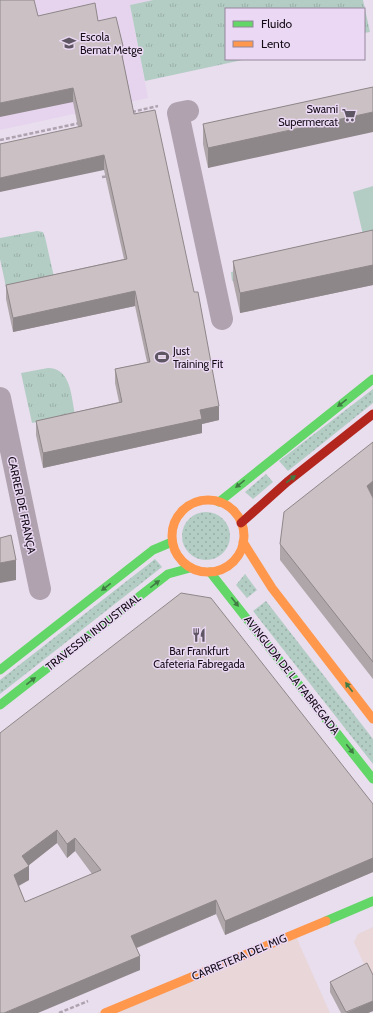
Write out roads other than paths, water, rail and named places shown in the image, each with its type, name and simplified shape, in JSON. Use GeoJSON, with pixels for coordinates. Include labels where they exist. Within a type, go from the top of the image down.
{"type":"FeatureCollection","features":[{"type":"Feature","properties":{"kind":"street"},"geometry":{"type":"LineString","coordinates":[[181,109],[222,319]]}},
{"type":"Feature","properties":{"kind":"street"},"geometry":{"type":"LineString","coordinates":[[219,502],[373,379]]}},
{"type":"Feature","properties":{"kind":"street","name":"CARRER DE FRANÇA"},"geometry":{"type":"LineString","coordinates":[[0,398],[40,589]]}},
{"type":"Feature","properties":{"kind":"street"},"geometry":{"type":"LineString","coordinates":[[241,523],[286,482],[373,414]]}},
{"type":"Feature","properties":{"kind":"street"},"geometry":{"type":"LineString","coordinates":[[243,542],[236,558],[226,568],[210,572],[200,571],[190,568],[178,557],[172,542],[172,530],[177,518],[186,508],[197,502],[207,500],[219,502],[234,512],[241,523],[243,542],[272,588],[373,718]]}},
{"type":"Feature","properties":{"kind":"street"},"geometry":{"type":"LineString","coordinates":[[0,670],[153,550],[172,542]]}},
{"type":"Feature","properties":{"kind":"street","name":"TRAVESSIA INDUSTRIAL"},"geometry":{"type":"LineString","coordinates":[[0,705],[168,574],[190,568]]}},
{"type":"Feature","properties":{"kind":"street","name":"AVINGUDA DE LA FABREGADA"},"geometry":{"type":"LineString","coordinates":[[210,572],[373,779]]}},
{"type":"Feature","properties":{"kind":"street","name":"CARRETERA DEL MIG"},"geometry":{"type":"LineString","coordinates":[[105,1013],[373,901]]}},
{"type":"Feature","properties":{"kind":"place","name":"Escola Bernat Metge"},"geometry":{"type":"Point","coordinates":[69,43]}},
{"type":"Feature","properties":{"kind":"place","name":"Swami Supermercat"},"geometry":{"type":"Point","coordinates":[349,115]}},
{"type":"Feature","properties":{"kind":"place","name":"Just Training Fit"},"geometry":{"type":"Point","coordinates":[162,357]}},
{"type":"Feature","properties":{"kind":"place","name":"Bar Frankfurt Cafeteria Fabregada"},"geometry":{"type":"Point","coordinates":[199,635]}}]}
